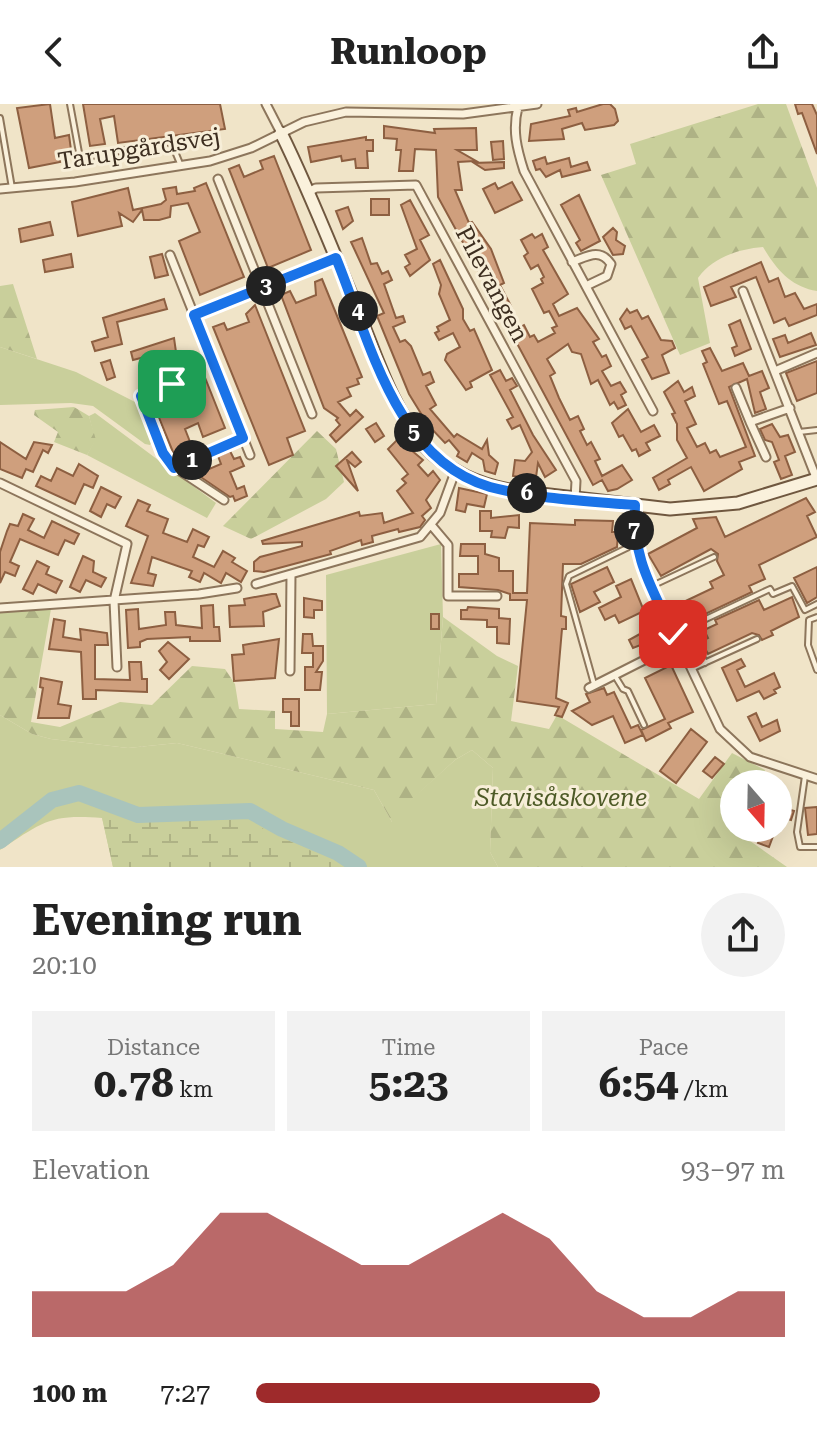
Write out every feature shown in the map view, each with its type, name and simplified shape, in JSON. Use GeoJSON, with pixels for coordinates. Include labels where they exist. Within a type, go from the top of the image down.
{"type":"FeatureCollection","features":[{"type":"Feature","properties":{"kind":"street"},"geometry":{"type":"LineString","coordinates":[[266,104],[310,191],[400,410],[426,447],[455,472],[490,487],[670,509],[738,503],[817,479],[743,291]]}},
{"type":"Feature","properties":{"kind":"street","name":"Tarupgårdsvej"},"geometry":{"type":"LineString","coordinates":[[0,189],[181,166],[237,153],[348,108],[463,114],[537,104]]}},
{"type":"Feature","properties":{"kind":"street"},"geometry":{"type":"LineString","coordinates":[[518,106],[514,121],[524,171],[653,411]]}},
{"type":"Feature","properties":{"kind":"street"},"geometry":{"type":"LineString","coordinates":[[218,179],[312,414]]}},
{"type":"Feature","properties":{"kind":"street","name":"Pilevangen"},"geometry":{"type":"LineString","coordinates":[[310,191],[316,188],[416,185],[576,481],[575,499]]}},
{"type":"Feature","properties":{"kind":"street"},"geometry":{"type":"LineString","coordinates":[[572,262],[596,253],[605,256],[611,264],[607,276],[586,286]]}},
{"type":"Feature","properties":{"kind":"street"},"geometry":{"type":"LineString","coordinates":[[170,255],[250,455]]}},
{"type":"Feature","properties":{"kind":"street"},"geometry":{"type":"LineString","coordinates":[[194,315],[336,258]]}},
{"type":"Feature","properties":{"kind":"street"},"geometry":{"type":"LineString","coordinates":[[775,371],[817,353]]}},
{"type":"Feature","properties":{"kind":"street"},"geometry":{"type":"LineString","coordinates":[[172,384],[141,396],[163,453],[174,468],[224,500]]}},
{"type":"Feature","properties":{"kind":"street"},"geometry":{"type":"LineString","coordinates":[[736,388],[766,457]]}},
{"type":"Feature","properties":{"kind":"street"},"geometry":{"type":"LineString","coordinates":[[750,422],[790,408]]}},
{"type":"Feature","properties":{"kind":"street"},"geometry":{"type":"LineString","coordinates":[[174,468],[243,438]]}},
{"type":"Feature","properties":{"kind":"street"},"geometry":{"type":"LineString","coordinates":[[256,584],[408,542],[432,526],[455,472]]}},
{"type":"Feature","properties":{"kind":"street"},"geometry":{"type":"LineString","coordinates":[[0,483],[127,544],[114,601],[117,667]]}},
{"type":"Feature","properties":{"kind":"street"},"geometry":{"type":"LineString","coordinates":[[635,505],[635,544],[673,634],[720,729],[750,757],[817,779]]}},
{"type":"Feature","properties":{"kind":"street"},"geometry":{"type":"LineString","coordinates":[[432,526],[448,545],[448,596],[497,596]]}},
{"type":"Feature","properties":{"kind":"street"},"geometry":{"type":"LineString","coordinates":[[290,671],[291,575]]}},
{"type":"Feature","properties":{"kind":"street"},"geometry":{"type":"LineString","coordinates":[[0,608],[114,601],[237,588]]}},
{"type":"Feature","properties":{"kind":"street"},"geometry":{"type":"LineString","coordinates":[[592,686],[678,643]]}},
{"type":"Feature","properties":{"kind":"street"},"geometry":{"type":"LineString","coordinates":[[116,655],[127,654]]}},
{"type":"Feature","properties":{"kind":"lane"},"geometry":{"type":"LineString","coordinates":[[70,104],[80,158],[171,142],[181,166]]}},
{"type":"Feature","properties":{"kind":"lane"},"geometry":{"type":"LineString","coordinates":[[0,118],[12,188]]}},
{"type":"Feature","properties":{"kind":"lane"},"geometry":{"type":"LineString","coordinates":[[799,432],[817,430]]}},
{"type":"Feature","properties":{"kind":"lane"},"geometry":{"type":"LineString","coordinates":[[592,686],[566,584],[569,576],[635,544]]}},
{"type":"Feature","properties":{"kind":"lane"},"geometry":{"type":"LineString","coordinates":[[652,586],[714,557]]}},
{"type":"Feature","properties":{"kind":"lane"},"geometry":{"type":"LineString","coordinates":[[673,634],[770,589],[773,594],[792,586],[805,610],[817,604]]}},
{"type":"Feature","properties":{"kind":"lane"},"geometry":{"type":"LineString","coordinates":[[817,617],[809,620],[808,645],[817,670]]}},
{"type":"Feature","properties":{"kind":"lane"},"geometry":{"type":"LineString","coordinates":[[689,627],[705,663]]}},
{"type":"Feature","properties":{"kind":"lane"},"geometry":{"type":"LineString","coordinates":[[691,669],[757,639]]}},
{"type":"Feature","properties":{"kind":"lane"},"geometry":{"type":"LineString","coordinates":[[615,675],[623,689],[628,691],[644,725]]}},
{"type":"Feature","properties":{"kind":"lane"},"geometry":{"type":"LineString","coordinates":[[805,775],[797,832],[800,847],[817,847]]}},
{"type":"Feature","properties":{"kind":"green space"},"geometry":{"type":"Polygon","coordinates":[[[758,104],[786,104],[817,188],[817,291],[799,286],[785,276],[763,247],[727,255],[698,278],[710,343],[680,355],[601,175],[636,164],[630,144],[758,104]]]}},
{"type":"Feature","properties":{"kind":"green space"},"geometry":{"type":"Polygon","coordinates":[[[13,284],[37,359],[0,347],[0,286],[13,284]]]}},
{"type":"Feature","properties":{"kind":"green space"},"geometry":{"type":"Polygon","coordinates":[[[0,347],[76,372],[139,404],[153,440],[150,445],[93,406],[71,403],[0,405],[0,347]]]}},
{"type":"Feature","properties":{"kind":"green space"},"geometry":{"type":"Polygon","coordinates":[[[74,407],[89,416],[96,440],[87,455],[54,442],[58,432],[34,415],[35,410],[74,407]]]}},
{"type":"Feature","properties":{"kind":"green space"},"geometry":{"type":"Polygon","coordinates":[[[95,413],[216,503],[207,518],[87,455],[95,440],[89,416],[95,413]]]}},
{"type":"Feature","properties":{"kind":"green space"},"geometry":{"type":"Polygon","coordinates":[[[317,431],[336,449],[344,482],[326,499],[251,539],[223,526],[317,431]]]}},
{"type":"Feature","properties":{"kind":"green space"},"geometry":{"type":"Polygon","coordinates":[[[441,544],[443,617],[436,704],[327,714],[326,575],[441,544]]]}},
{"type":"Feature","properties":{"kind":"green space","name":"Stavisåskovene"},"geometry":{"type":"Polygon","coordinates":[[[51,609],[31,722],[60,727],[120,702],[152,705],[192,666],[225,669],[235,684],[239,709],[275,711],[275,729],[323,732],[327,714],[436,704],[443,617],[497,656],[518,666],[511,721],[549,729],[557,715],[699,799],[732,753],[765,770],[720,770],[720,842],[752,842],[787,867],[498,867],[490,852],[493,768],[472,750],[455,760],[408,803],[407,822],[401,826],[392,822],[374,790],[177,743],[128,748],[32,734],[0,715],[0,613],[51,609]]]}},
{"type":"Feature","properties":{"kind":"green space"},"geometry":{"type":"Polygon","coordinates":[[[0,715],[32,734],[51,739],[128,748],[177,743],[374,790],[392,822],[407,822],[407,803],[455,760],[472,750],[493,768],[490,852],[498,867],[113,867],[102,818],[84,817],[47,822],[0,850],[0,715]]]}},
{"type":"Feature","properties":{"kind":"green space"},"geometry":{"type":"Polygon","coordinates":[[[102,817],[141,821],[240,818],[346,867],[113,867],[102,817]]]}},
{"type":"Feature","properties":{"kind":"building"},"geometry":{"type":"Polygon","coordinates":[[[50,104],[55,138],[69,135],[71,150],[58,152],[60,162],[29,168],[17,108],[50,104]]]}},
{"type":"Feature","properties":{"kind":"building"},"geometry":{"type":"Polygon","coordinates":[[[83,104],[220,104],[225,129],[118,143],[114,116],[100,119],[105,144],[90,146],[83,104]]]}},
{"type":"Feature","properties":{"kind":"building"},"geometry":{"type":"Polygon","coordinates":[[[610,104],[615,109],[618,121],[614,125],[585,130],[582,123],[562,129],[564,139],[529,141],[531,124],[570,116],[568,110],[576,108],[577,112],[610,104]]]}},
{"type":"Feature","properties":{"kind":"building"},"geometry":{"type":"Polygon","coordinates":[[[795,104],[812,104],[817,115],[817,154],[802,113],[798,114],[795,104]]]}},
{"type":"Feature","properties":{"kind":"building"},"geometry":{"type":"Polygon","coordinates":[[[384,126],[435,133],[434,129],[476,128],[477,150],[457,150],[476,161],[458,162],[462,190],[455,190],[469,223],[472,222],[491,249],[504,283],[500,285],[511,306],[501,312],[438,197],[436,150],[415,149],[413,171],[399,171],[401,150],[396,150],[397,139],[384,138],[384,126]]]}},
{"type":"Feature","properties":{"kind":"building"},"geometry":{"type":"Polygon","coordinates":[[[366,137],[366,140],[373,140],[373,151],[367,151],[368,168],[356,168],[355,159],[342,161],[341,156],[311,162],[308,147],[366,137]]]}},
{"type":"Feature","properties":{"kind":"building"},"geometry":{"type":"Polygon","coordinates":[[[503,141],[504,159],[493,160],[491,142],[503,141]]]}},
{"type":"Feature","properties":{"kind":"building"},"geometry":{"type":"Polygon","coordinates":[[[274,156],[311,250],[268,268],[229,169],[239,165],[244,177],[263,169],[260,161],[274,156]]]}},
{"type":"Feature","properties":{"kind":"building"},"geometry":{"type":"Polygon","coordinates":[[[545,157],[547,164],[569,158],[571,167],[587,162],[590,170],[562,177],[560,170],[546,177],[540,169],[536,170],[533,161],[545,157]]]}},
{"type":"Feature","properties":{"kind":"building"},"geometry":{"type":"Polygon","coordinates":[[[504,162],[504,168],[485,170],[474,163],[504,162]]]}},
{"type":"Feature","properties":{"kind":"building"},"geometry":{"type":"Polygon","coordinates":[[[512,182],[522,200],[495,213],[483,189],[495,183],[498,189],[512,182]]]}},
{"type":"Feature","properties":{"kind":"building"},"geometry":{"type":"Polygon","coordinates":[[[206,183],[244,277],[200,295],[179,241],[200,232],[188,203],[171,206],[170,217],[159,220],[144,220],[142,210],[133,222],[119,213],[122,226],[78,236],[72,202],[128,188],[133,210],[161,204],[166,200],[163,189],[176,187],[177,194],[195,191],[194,188],[206,183]]]}},
{"type":"Feature","properties":{"kind":"building"},"geometry":{"type":"Polygon","coordinates":[[[579,195],[600,241],[581,251],[576,243],[580,240],[561,205],[579,195]]]}},
{"type":"Feature","properties":{"kind":"building"},"geometry":{"type":"Polygon","coordinates":[[[371,199],[389,199],[389,215],[371,215],[371,199]]]}},
{"type":"Feature","properties":{"kind":"building"},"geometry":{"type":"Polygon","coordinates":[[[410,200],[429,235],[420,240],[430,260],[410,276],[405,267],[410,264],[405,255],[417,249],[401,205],[410,200]]]}},
{"type":"Feature","properties":{"kind":"building"},"geometry":{"type":"Polygon","coordinates":[[[348,207],[353,221],[343,229],[336,211],[348,207]]]}},
{"type":"Feature","properties":{"kind":"building"},"geometry":{"type":"Polygon","coordinates":[[[50,222],[53,235],[21,242],[19,229],[50,222]]]}},
{"type":"Feature","properties":{"kind":"building"},"geometry":{"type":"Polygon","coordinates":[[[613,228],[617,232],[616,240],[625,246],[623,254],[613,255],[603,237],[613,228]]]}},
{"type":"Feature","properties":{"kind":"building"},"geometry":{"type":"Polygon","coordinates":[[[532,234],[535,238],[542,234],[548,247],[543,250],[568,294],[553,304],[559,316],[577,308],[599,339],[593,342],[602,357],[606,355],[611,366],[602,371],[611,386],[620,382],[626,392],[621,395],[626,405],[618,409],[614,402],[610,405],[598,380],[591,384],[581,354],[572,352],[568,344],[547,359],[555,373],[550,376],[559,398],[570,420],[578,416],[584,429],[580,431],[587,445],[591,442],[600,459],[595,461],[602,476],[622,465],[632,480],[617,489],[608,491],[602,480],[593,485],[513,336],[513,331],[524,325],[530,337],[534,335],[538,342],[555,333],[552,328],[557,326],[549,311],[544,313],[532,289],[543,283],[541,279],[544,277],[538,265],[531,269],[524,256],[528,253],[521,240],[532,234]]]}},
{"type":"Feature","properties":{"kind":"building"},"geometry":{"type":"Polygon","coordinates":[[[362,238],[371,264],[377,263],[382,274],[388,271],[392,280],[384,284],[396,318],[403,316],[405,322],[393,327],[400,342],[405,340],[411,346],[423,375],[430,372],[434,382],[426,386],[436,405],[430,409],[454,437],[457,434],[482,449],[487,440],[489,455],[498,463],[495,474],[485,471],[483,460],[472,453],[467,462],[457,456],[459,452],[449,440],[445,443],[428,425],[409,394],[377,316],[384,313],[351,242],[362,238]]]}},
{"type":"Feature","properties":{"kind":"building"},"geometry":{"type":"Polygon","coordinates":[[[71,254],[73,267],[45,272],[43,260],[71,254]]]}},
{"type":"Feature","properties":{"kind":"building"},"geometry":{"type":"Polygon","coordinates":[[[162,254],[168,275],[155,278],[150,257],[162,254]]]}},
{"type":"Feature","properties":{"kind":"building"},"geometry":{"type":"Polygon","coordinates":[[[440,260],[463,309],[463,319],[470,331],[474,329],[492,370],[470,382],[472,387],[466,390],[445,360],[447,354],[460,347],[453,333],[439,340],[435,333],[439,331],[437,327],[450,320],[439,294],[441,285],[433,264],[440,260]]]}},
{"type":"Feature","properties":{"kind":"building"},"geometry":{"type":"Polygon","coordinates":[[[761,262],[769,282],[778,278],[785,297],[795,293],[804,309],[817,304],[817,315],[789,326],[785,318],[774,323],[756,277],[731,287],[736,297],[711,306],[704,287],[761,262]]]}},
{"type":"Feature","properties":{"kind":"building"},"geometry":{"type":"Polygon","coordinates":[[[322,279],[362,377],[357,379],[359,384],[347,388],[351,396],[338,402],[350,416],[356,410],[363,417],[336,442],[330,435],[340,425],[336,420],[338,418],[324,408],[281,295],[290,291],[296,303],[316,295],[315,282],[322,279]]]}},
{"type":"Feature","properties":{"kind":"building"},"geometry":{"type":"Polygon","coordinates":[[[164,299],[167,309],[117,322],[122,344],[95,351],[92,342],[108,337],[103,318],[164,299]]]}},
{"type":"Feature","properties":{"kind":"building"},"geometry":{"type":"Polygon","coordinates":[[[255,305],[305,431],[287,438],[293,455],[269,465],[213,327],[224,323],[227,330],[249,322],[246,314],[255,305]]]}},
{"type":"Feature","properties":{"kind":"building"},"geometry":{"type":"Polygon","coordinates":[[[627,309],[630,313],[637,310],[642,319],[648,316],[661,340],[672,341],[675,348],[662,355],[669,373],[652,379],[642,360],[648,357],[631,326],[625,329],[620,319],[627,309]]]}},
{"type":"Feature","properties":{"kind":"building"},"geometry":{"type":"Polygon","coordinates":[[[740,320],[751,349],[735,356],[732,348],[737,346],[729,325],[740,320]]]}},
{"type":"Feature","properties":{"kind":"building"},"geometry":{"type":"Polygon","coordinates":[[[811,333],[816,345],[780,357],[773,339],[785,335],[788,343],[811,333]]]}},
{"type":"Feature","properties":{"kind":"building"},"geometry":{"type":"Polygon","coordinates":[[[174,338],[178,366],[169,368],[164,352],[133,360],[131,352],[174,338]]]}},
{"type":"Feature","properties":{"kind":"building"},"geometry":{"type":"Polygon","coordinates":[[[710,348],[722,371],[743,363],[749,376],[762,371],[769,388],[760,392],[766,409],[755,413],[747,379],[729,387],[755,456],[739,462],[742,469],[704,491],[691,467],[668,480],[670,484],[659,490],[653,478],[687,458],[677,440],[677,424],[672,414],[675,413],[664,392],[678,381],[684,392],[692,387],[695,396],[685,401],[696,424],[687,428],[697,447],[705,443],[710,453],[716,450],[720,457],[746,447],[727,401],[719,404],[703,364],[707,362],[702,351],[710,348]]]}},
{"type":"Feature","properties":{"kind":"building"},"geometry":{"type":"Polygon","coordinates":[[[110,360],[115,377],[107,380],[101,363],[110,360]]]}},
{"type":"Feature","properties":{"kind":"building"},"geometry":{"type":"Polygon","coordinates":[[[198,360],[225,428],[203,437],[198,423],[185,429],[194,452],[175,457],[155,408],[168,403],[172,412],[187,405],[173,370],[198,360]]]}},
{"type":"Feature","properties":{"kind":"building"},"geometry":{"type":"Polygon","coordinates":[[[817,361],[817,393],[797,401],[786,373],[817,361]]]}},
{"type":"Feature","properties":{"kind":"building"},"geometry":{"type":"Polygon","coordinates":[[[500,370],[506,381],[512,378],[517,386],[510,390],[533,435],[556,470],[545,477],[538,463],[535,484],[528,483],[528,478],[513,476],[515,460],[525,461],[532,452],[520,425],[512,429],[507,420],[513,417],[490,375],[500,370]]]}},
{"type":"Feature","properties":{"kind":"building"},"geometry":{"type":"Polygon","coordinates":[[[628,409],[641,432],[654,425],[660,436],[646,443],[650,450],[639,456],[636,449],[632,451],[623,435],[619,437],[612,423],[628,409]]]}},
{"type":"Feature","properties":{"kind":"building"},"geometry":{"type":"Polygon","coordinates":[[[376,423],[384,436],[375,442],[366,429],[376,423]]]}},
{"type":"Feature","properties":{"kind":"building"},"geometry":{"type":"Polygon","coordinates":[[[772,424],[780,437],[788,435],[795,452],[785,456],[792,475],[781,479],[774,462],[779,460],[772,442],[765,440],[760,429],[772,424]]]}},
{"type":"Feature","properties":{"kind":"building"},"geometry":{"type":"Polygon","coordinates":[[[398,439],[423,460],[418,465],[428,476],[433,471],[440,480],[426,500],[431,508],[422,516],[425,520],[420,527],[399,532],[398,529],[372,536],[373,542],[362,545],[361,540],[330,551],[331,554],[264,572],[254,571],[254,562],[260,557],[302,546],[302,542],[263,544],[262,541],[359,512],[360,516],[382,513],[384,523],[413,513],[397,491],[406,483],[402,479],[408,474],[388,449],[398,439]]]}},
{"type":"Feature","properties":{"kind":"building"},"geometry":{"type":"Polygon","coordinates":[[[0,442],[26,459],[34,442],[52,445],[48,453],[43,450],[33,472],[26,469],[22,478],[0,469],[0,442]]]}},
{"type":"Feature","properties":{"kind":"building"},"geometry":{"type":"Polygon","coordinates":[[[230,451],[234,459],[240,457],[244,466],[230,472],[237,489],[244,486],[247,496],[235,501],[233,496],[230,497],[189,469],[204,462],[207,470],[221,464],[218,456],[230,451]]]}},
{"type":"Feature","properties":{"kind":"building"},"geometry":{"type":"Polygon","coordinates":[[[352,452],[361,462],[355,467],[347,460],[358,491],[336,466],[352,452]]]}},
{"type":"Feature","properties":{"kind":"building"},"geometry":{"type":"Polygon","coordinates":[[[79,464],[98,476],[93,488],[84,484],[75,504],[36,486],[41,476],[51,481],[57,468],[73,476],[79,464]]]}},
{"type":"Feature","properties":{"kind":"building"},"geometry":{"type":"Polygon","coordinates":[[[101,487],[121,497],[115,508],[107,504],[101,517],[90,511],[101,487]]]}},
{"type":"Feature","properties":{"kind":"building"},"geometry":{"type":"Polygon","coordinates":[[[459,488],[487,494],[484,507],[467,504],[465,512],[456,510],[459,488]]]}},
{"type":"Feature","properties":{"kind":"building"},"geometry":{"type":"Polygon","coordinates":[[[806,498],[815,512],[807,516],[817,537],[759,565],[765,579],[749,586],[752,592],[684,624],[675,606],[713,588],[710,582],[724,575],[717,561],[718,554],[711,549],[661,576],[648,554],[697,528],[693,519],[716,517],[725,537],[806,498]]]}},
{"type":"Feature","properties":{"kind":"building"},"geometry":{"type":"Polygon","coordinates":[[[138,500],[150,505],[147,511],[168,519],[163,533],[187,542],[193,529],[209,537],[204,547],[198,545],[193,557],[214,567],[223,551],[235,558],[232,562],[247,571],[241,582],[226,573],[221,583],[204,573],[200,582],[189,577],[192,571],[152,557],[148,573],[156,575],[153,586],[131,583],[148,536],[126,526],[138,500]]]}},
{"type":"Feature","properties":{"kind":"building"},"geometry":{"type":"Polygon","coordinates":[[[480,511],[491,511],[491,518],[519,515],[519,528],[508,527],[505,538],[491,537],[492,531],[480,531],[480,511]]]}},
{"type":"Feature","properties":{"kind":"building"},"geometry":{"type":"Polygon","coordinates":[[[23,514],[34,519],[28,530],[44,538],[52,521],[79,534],[74,544],[65,540],[58,555],[20,539],[10,562],[19,566],[15,576],[5,572],[0,583],[0,552],[7,531],[10,524],[18,526],[23,514]]]}},
{"type":"Feature","properties":{"kind":"building"},"geometry":{"type":"Polygon","coordinates":[[[575,520],[613,521],[612,532],[618,532],[617,547],[581,564],[563,564],[561,616],[566,617],[566,629],[562,629],[556,698],[568,703],[562,717],[555,715],[559,707],[517,701],[527,600],[510,600],[510,594],[498,590],[459,587],[459,574],[478,574],[478,556],[460,556],[461,544],[485,544],[485,554],[499,558],[499,571],[513,571],[513,593],[527,593],[530,523],[575,525],[575,520]]]}},
{"type":"Feature","properties":{"kind":"building"},"geometry":{"type":"Polygon","coordinates":[[[83,556],[94,561],[93,572],[106,578],[101,587],[86,580],[80,592],[70,587],[83,556]]]}},
{"type":"Feature","properties":{"kind":"building"},"geometry":{"type":"Polygon","coordinates":[[[37,561],[49,567],[46,574],[62,581],[56,593],[38,584],[33,594],[23,589],[37,561]]]}},
{"type":"Feature","properties":{"kind":"building"},"geometry":{"type":"Polygon","coordinates":[[[607,567],[614,582],[594,592],[600,602],[580,612],[571,584],[607,567]]]}},
{"type":"Feature","properties":{"kind":"building"},"geometry":{"type":"Polygon","coordinates":[[[817,567],[817,597],[807,603],[794,578],[817,567]]]}},
{"type":"Feature","properties":{"kind":"building"},"geometry":{"type":"Polygon","coordinates":[[[631,579],[644,611],[619,623],[615,615],[605,620],[599,608],[621,597],[616,586],[631,579]]]}},
{"type":"Feature","properties":{"kind":"building"},"geometry":{"type":"Polygon","coordinates":[[[276,594],[280,606],[263,612],[264,626],[230,627],[229,606],[245,605],[244,599],[276,594]]]}},
{"type":"Feature","properties":{"kind":"building"},"geometry":{"type":"Polygon","coordinates":[[[792,597],[799,617],[771,631],[773,635],[762,640],[752,633],[708,654],[701,641],[708,638],[704,630],[717,624],[715,620],[759,600],[764,610],[792,597]]]}},
{"type":"Feature","properties":{"kind":"building"},"geometry":{"type":"Polygon","coordinates":[[[304,598],[322,601],[322,610],[314,610],[314,618],[304,617],[304,598]]]}},
{"type":"Feature","properties":{"kind":"building"},"geometry":{"type":"Polygon","coordinates":[[[213,605],[214,627],[219,627],[220,641],[190,641],[190,637],[147,639],[140,642],[140,647],[128,648],[126,610],[138,609],[139,629],[166,625],[165,612],[175,612],[176,625],[202,628],[201,606],[213,605]]]}},
{"type":"Feature","properties":{"kind":"building"},"geometry":{"type":"Polygon","coordinates":[[[468,607],[499,609],[499,618],[510,619],[509,644],[497,643],[497,627],[487,627],[487,620],[461,619],[461,610],[468,607]]]}},
{"type":"Feature","properties":{"kind":"building"},"geometry":{"type":"Polygon","coordinates":[[[431,614],[439,614],[439,629],[431,629],[431,614]]]}},
{"type":"Feature","properties":{"kind":"building"},"geometry":{"type":"Polygon","coordinates":[[[54,619],[65,621],[63,637],[81,640],[80,629],[107,633],[108,645],[95,645],[95,679],[130,680],[129,662],[141,662],[142,679],[147,679],[147,692],[96,690],[96,699],[83,699],[81,652],[49,649],[54,619]]]}},
{"type":"Feature","properties":{"kind":"building"},"geometry":{"type":"Polygon","coordinates":[[[652,620],[661,637],[633,648],[629,640],[649,629],[646,623],[652,620]]]}},
{"type":"Feature","properties":{"kind":"building"},"geometry":{"type":"Polygon","coordinates":[[[303,634],[312,634],[313,646],[323,646],[323,661],[316,672],[322,672],[320,690],[305,690],[305,667],[313,667],[313,653],[302,653],[303,634]]]}},
{"type":"Feature","properties":{"kind":"building"},"geometry":{"type":"Polygon","coordinates":[[[279,639],[275,678],[234,681],[232,655],[244,654],[243,645],[279,639]]]}},
{"type":"Feature","properties":{"kind":"building"},"geometry":{"type":"Polygon","coordinates":[[[168,642],[189,659],[169,679],[160,670],[167,662],[159,651],[168,642]]]}},
{"type":"Feature","properties":{"kind":"building"},"geometry":{"type":"Polygon","coordinates":[[[741,659],[745,666],[737,670],[745,687],[774,673],[780,687],[774,690],[776,693],[764,699],[759,691],[737,701],[722,668],[741,659]]]}},
{"type":"Feature","properties":{"kind":"building"},"geometry":{"type":"Polygon","coordinates":[[[671,665],[693,712],[668,723],[671,728],[646,741],[641,730],[665,719],[645,678],[671,665]]]}},
{"type":"Feature","properties":{"kind":"building"},"geometry":{"type":"Polygon","coordinates":[[[41,678],[62,682],[58,704],[71,706],[69,718],[38,718],[43,688],[40,687],[41,678]]]}},
{"type":"Feature","properties":{"kind":"building"},"geometry":{"type":"Polygon","coordinates":[[[604,688],[607,695],[614,692],[631,728],[638,725],[643,735],[625,743],[613,716],[592,725],[572,711],[590,702],[586,694],[604,688]]]}},
{"type":"Feature","properties":{"kind":"building"},"geometry":{"type":"Polygon","coordinates":[[[283,699],[299,699],[299,726],[291,726],[291,712],[283,712],[283,699]]]}},
{"type":"Feature","properties":{"kind":"building"},"geometry":{"type":"Polygon","coordinates":[[[756,713],[762,727],[777,720],[780,731],[760,741],[748,717],[756,713]]]}},
{"type":"Feature","properties":{"kind":"building"},"geometry":{"type":"Polygon","coordinates":[[[691,729],[707,742],[676,783],[660,771],[691,729]]]}},
{"type":"Feature","properties":{"kind":"building"},"geometry":{"type":"Polygon","coordinates":[[[715,757],[724,764],[712,778],[703,771],[715,757]]]}},
{"type":"Feature","properties":{"kind":"building"},"geometry":{"type":"Polygon","coordinates":[[[817,807],[817,834],[808,835],[805,808],[817,807]]]}},
{"type":"Feature","properties":{"kind":"waterway"},"geometry":{"type":"LineString","coordinates":[[0,841],[52,800],[79,793],[138,815],[250,811],[282,829],[338,853],[359,867]]}},
{"type":"Feature","properties":{"kind":"route"},"geometry":{"type":"LineString","coordinates":[[172,384],[141,396],[163,453],[174,468],[243,438],[194,315],[336,258],[386,381],[400,410],[426,447],[455,472],[490,487],[635,505],[634,538],[639,558],[673,634]]}}]}
